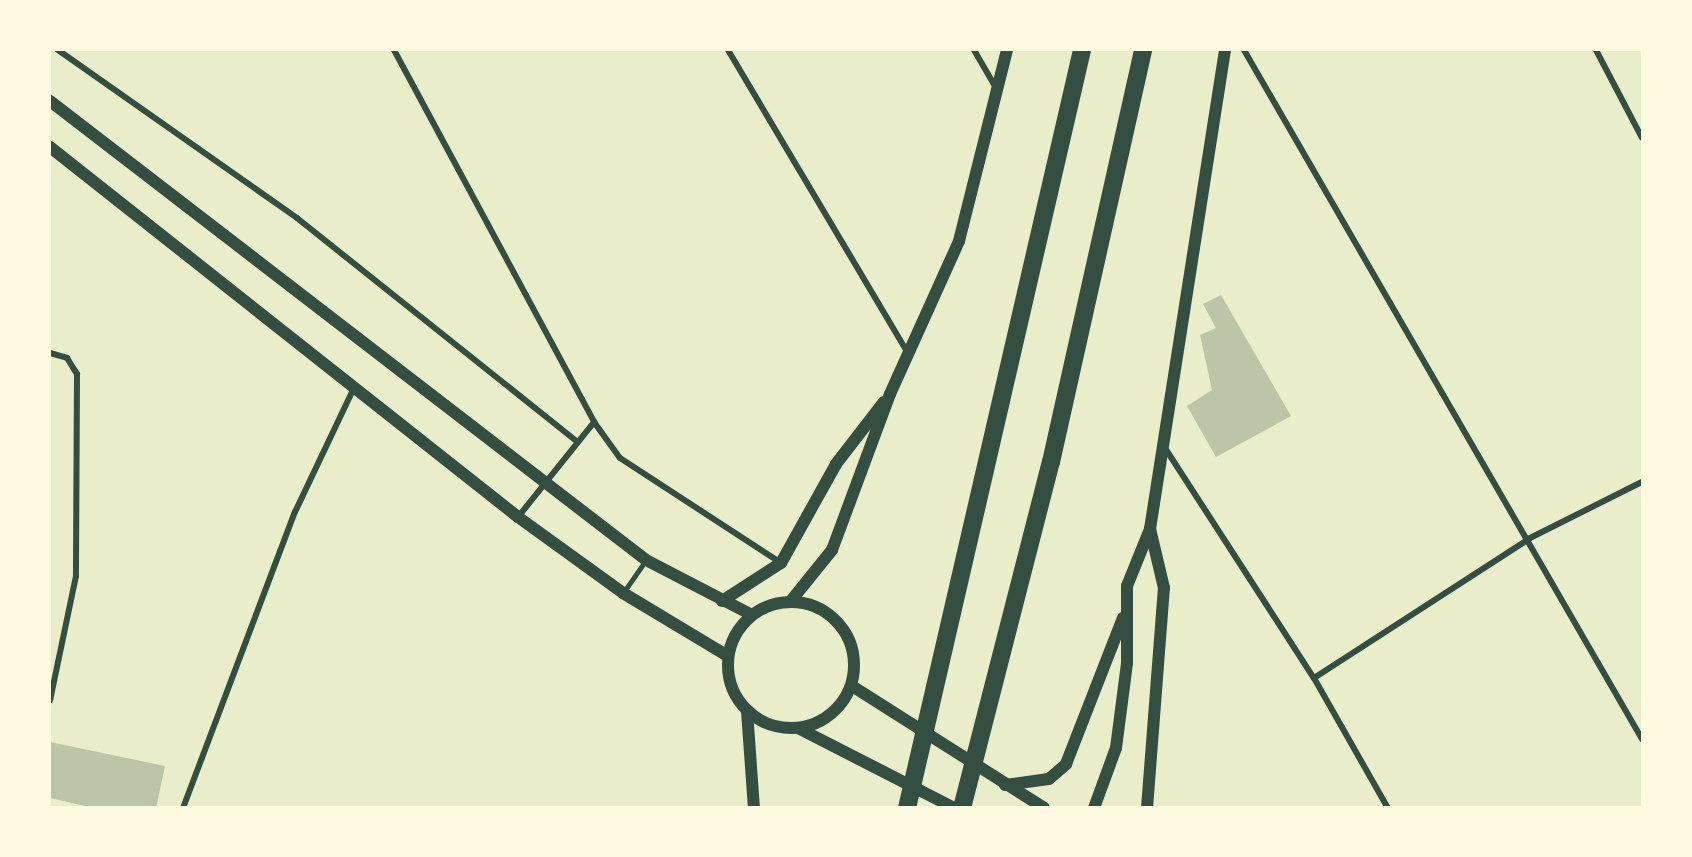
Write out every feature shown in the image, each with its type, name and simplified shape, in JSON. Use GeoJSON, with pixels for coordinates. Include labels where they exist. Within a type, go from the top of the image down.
{"type":"FeatureCollection","features":[{"type":"Feature","properties":{"kind":"highway"},"geometry":{"type":"LineString","coordinates":[[907,807],[1082,50]]}},
{"type":"Feature","properties":{"kind":"highway"},"geometry":{"type":"LineString","coordinates":[[962,807],[998,660],[1051,462],[1143,50]]}},
{"type":"Feature","properties":{"kind":"main road"},"geometry":{"type":"LineString","coordinates":[[790,602],[832,550],[890,394],[959,242],[999,92],[1007,50]]}},
{"type":"Feature","properties":{"kind":"main road"},"geometry":{"type":"LineString","coordinates":[[1094,807],[1116,748],[1127,663],[1125,611],[1127,586],[1150,529],[1225,50]]}},
{"type":"Feature","properties":{"kind":"main road"},"geometry":{"type":"LineString","coordinates":[[50,101],[545,485],[646,560],[752,615]]}},
{"type":"Feature","properties":{"kind":"main road"},"geometry":{"type":"LineString","coordinates":[[50,147],[518,517],[623,593],[728,656]]}},
{"type":"Feature","properties":{"kind":"main road"},"geometry":{"type":"LineString","coordinates":[[722,601],[781,563],[836,464],[890,394]]}},
{"type":"Feature","properties":{"kind":"main road"},"geometry":{"type":"LineString","coordinates":[[1147,807],[1164,588],[1150,529]]}},
{"type":"Feature","properties":{"kind":"main road"},"geometry":{"type":"LineString","coordinates":[[798,728],[835,712],[852,686],[855,658],[841,626],[810,605],[790,602],[752,615],[728,656],[735,695],[747,711],[762,722],[798,728],[954,807]]}},
{"type":"Feature","properties":{"kind":"main road"},"geometry":{"type":"LineString","coordinates":[[1005,785],[1049,779],[1066,764],[1125,611]]}},
{"type":"Feature","properties":{"kind":"main road"},"geometry":{"type":"LineString","coordinates":[[852,686],[1005,785],[1044,807]]}},
{"type":"Feature","properties":{"kind":"main road"},"geometry":{"type":"LineString","coordinates":[[747,711],[754,807]]}},
{"type":"Feature","properties":{"kind":"street"},"geometry":{"type":"LineString","coordinates":[[58,50],[297,218],[578,442]]}},
{"type":"Feature","properties":{"kind":"street"},"geometry":{"type":"LineString","coordinates":[[394,50],[594,422],[620,458],[781,563]]}},
{"type":"Feature","properties":{"kind":"street"},"geometry":{"type":"LineString","coordinates":[[728,50],[909,356]]}},
{"type":"Feature","properties":{"kind":"street"},"geometry":{"type":"LineString","coordinates":[[974,50],[999,92]]}},
{"type":"Feature","properties":{"kind":"street"},"geometry":{"type":"LineString","coordinates":[[1244,50],[1530,538],[1642,739]]}},
{"type":"Feature","properties":{"kind":"street"},"geometry":{"type":"LineString","coordinates":[[1596,50],[1642,137]]}},
{"type":"Feature","properties":{"kind":"street"},"geometry":{"type":"LineString","coordinates":[[50,352],[67,358],[77,375],[76,576],[50,700]]}},
{"type":"Feature","properties":{"kind":"street"},"geometry":{"type":"LineString","coordinates":[[183,807],[294,512],[355,388]]}},
{"type":"Feature","properties":{"kind":"street"},"geometry":{"type":"LineString","coordinates":[[518,517],[594,422]]}},
{"type":"Feature","properties":{"kind":"street"},"geometry":{"type":"LineString","coordinates":[[1163,445],[1314,678],[1388,807]]}},
{"type":"Feature","properties":{"kind":"street"},"geometry":{"type":"LineString","coordinates":[[1314,678],[1530,538],[1642,482]]}},
{"type":"Feature","properties":{"kind":"lane"},"geometry":{"type":"LineString","coordinates":[[623,593],[646,560]]}},
{"type":"Feature","properties":{"kind":"building"},"geometry":{"type":"Polygon","coordinates":[[[1221,295],[1291,416],[1216,457],[1187,406],[1212,390],[1200,335],[1216,328],[1203,304],[1221,295]]]}},
{"type":"Feature","properties":{"kind":"building"},"geometry":{"type":"Polygon","coordinates":[[[50,742],[165,766],[156,808],[94,808],[50,798],[50,742]]]}}]}
